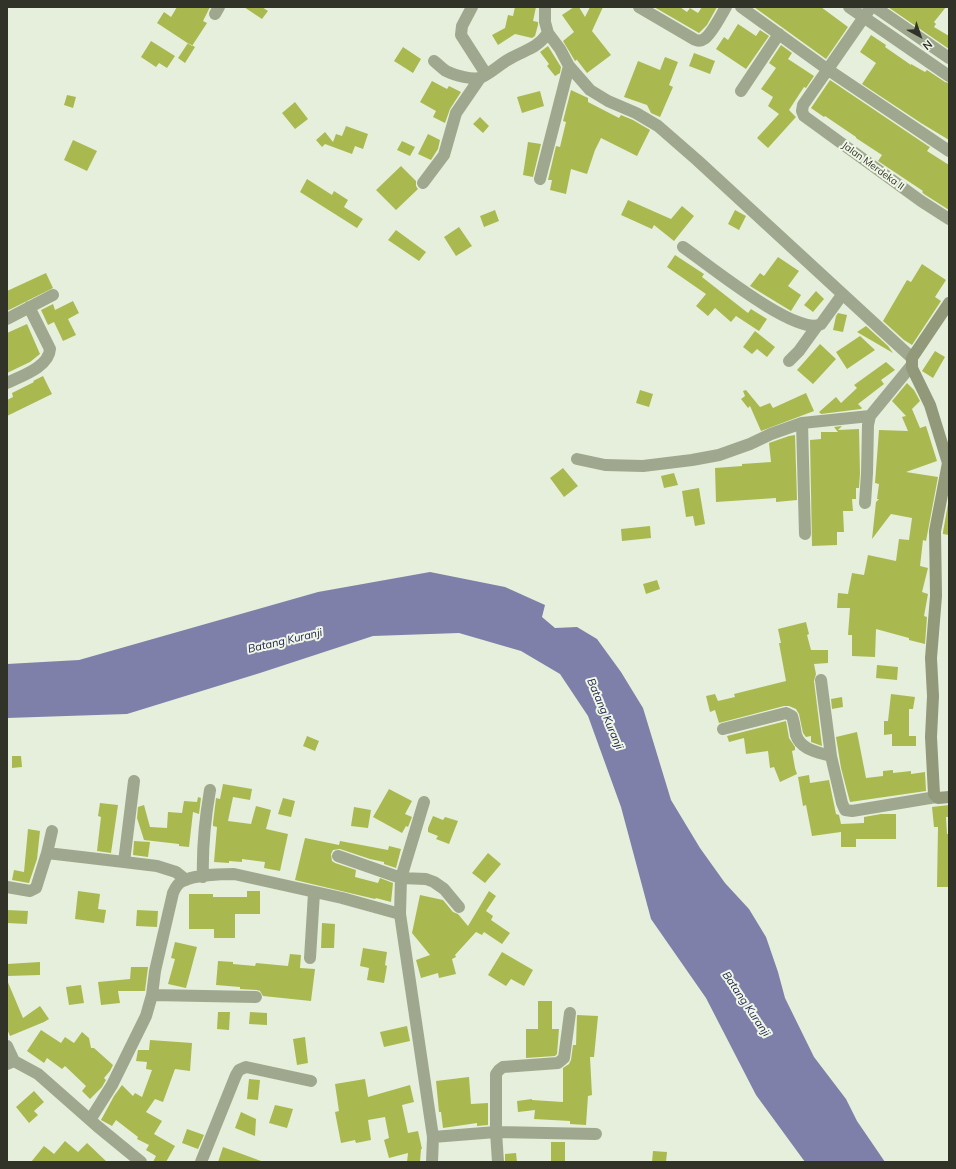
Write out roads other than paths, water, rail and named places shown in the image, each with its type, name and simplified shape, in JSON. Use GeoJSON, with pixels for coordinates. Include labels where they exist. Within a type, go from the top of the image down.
{"type":"FeatureCollection","features":[{"type":"Feature","properties":{"kind":"street"},"geometry":{"type":"LineString","coordinates":[[472,7],[462,26],[461,35],[483,76]]}},
{"type":"Feature","properties":{"kind":"street"},"geometry":{"type":"LineString","coordinates":[[545,7],[545,22],[548,34],[560,49],[570,66],[590,90],[608,101],[636,113],[658,126],[697,160],[842,295],[911,362],[930,405],[948,463],[935,531],[936,583],[931,658],[933,696],[931,737],[934,794],[942,797]]}},
{"type":"Feature","properties":{"kind":"street"},"geometry":{"type":"LineString","coordinates":[[639,7],[692,38],[700,40],[704,39],[709,34],[726,7]]}},
{"type":"Feature","properties":{"kind":"street"},"geometry":{"type":"LineString","coordinates":[[741,7],[827,69],[949,152]]}},
{"type":"Feature","properties":{"kind":"street"},"geometry":{"type":"LineString","coordinates":[[849,7],[949,76]]}},
{"type":"Feature","properties":{"kind":"street"},"geometry":{"type":"LineString","coordinates":[[827,69],[871,7]]}},
{"type":"Feature","properties":{"kind":"street"},"geometry":{"type":"LineString","coordinates":[[875,7],[949,58]]}},
{"type":"Feature","properties":{"kind":"street"},"geometry":{"type":"LineString","coordinates":[[423,183],[444,155],[456,113],[483,76],[511,58],[535,47],[542,42],[548,34]]}},
{"type":"Feature","properties":{"kind":"street"},"geometry":{"type":"LineString","coordinates":[[741,91],[779,34]]}},
{"type":"Feature","properties":{"kind":"street"},"geometry":{"type":"LineString","coordinates":[[930,62],[938,50]]}},
{"type":"Feature","properties":{"kind":"street"},"geometry":{"type":"LineString","coordinates":[[434,61],[445,70],[459,76],[483,76]]}},
{"type":"Feature","properties":{"kind":"street"},"geometry":{"type":"LineString","coordinates":[[540,179],[570,66]]}},
{"type":"Feature","properties":{"kind":"street","name":"Jalan Merdeka II"},"geometry":{"type":"LineString","coordinates":[[827,69],[802,108],[804,116],[921,201],[949,219]]}},
{"type":"Feature","properties":{"kind":"street"},"geometry":{"type":"LineString","coordinates":[[683,247],[755,300],[782,316],[811,326],[817,326]]}},
{"type":"Feature","properties":{"kind":"street"},"geometry":{"type":"LineString","coordinates":[[7,318],[53,295]]}},
{"type":"Feature","properties":{"kind":"street"},"geometry":{"type":"LineString","coordinates":[[789,361],[799,351],[817,326],[821,324],[842,295]]}},
{"type":"Feature","properties":{"kind":"street"},"geometry":{"type":"LineString","coordinates":[[865,502],[868,425],[870,416],[911,362],[949,303]]}},
{"type":"Feature","properties":{"kind":"street"},"geometry":{"type":"LineString","coordinates":[[7,382],[43,365],[50,354],[50,349],[29,307]]}},
{"type":"Feature","properties":{"kind":"street"},"geometry":{"type":"LineString","coordinates":[[577,459],[605,465],[643,466],[692,460],[719,455],[802,423],[870,416]]}},
{"type":"Feature","properties":{"kind":"street"},"geometry":{"type":"LineString","coordinates":[[802,423],[805,534]]}},
{"type":"Feature","properties":{"kind":"street"},"geometry":{"type":"LineString","coordinates":[[821,680],[831,756],[845,810],[848,811],[942,797]]}},
{"type":"Feature","properties":{"kind":"street"},"geometry":{"type":"LineString","coordinates":[[723,729],[788,713],[793,718],[797,737],[803,746],[816,752],[831,756]]}},
{"type":"Feature","properties":{"kind":"street"},"geometry":{"type":"LineString","coordinates":[[124,862],[134,780]]}},
{"type":"Feature","properties":{"kind":"street"},"geometry":{"type":"LineString","coordinates":[[203,877],[202,853],[205,814],[210,790]]}},
{"type":"Feature","properties":{"kind":"street"},"geometry":{"type":"LineString","coordinates":[[424,802],[401,878],[400,914],[433,1137],[432,1162]]}},
{"type":"Feature","properties":{"kind":"street"},"geometry":{"type":"LineString","coordinates":[[7,887],[30,890],[36,888],[52,831]]}},
{"type":"Feature","properties":{"kind":"street"},"geometry":{"type":"LineString","coordinates":[[47,853],[158,866],[176,872],[186,880]]}},
{"type":"Feature","properties":{"kind":"street"},"geometry":{"type":"LineString","coordinates":[[338,856],[401,878],[426,879],[434,882],[444,889],[459,907]]}},
{"type":"Feature","properties":{"kind":"street"},"geometry":{"type":"LineString","coordinates":[[90,1120],[112,1085],[146,1016],[152,995],[173,893],[179,884],[186,880],[217,874],[234,874],[342,898],[400,914]]}},
{"type":"Feature","properties":{"kind":"street"},"geometry":{"type":"LineString","coordinates":[[310,958],[314,893]]}},
{"type":"Feature","properties":{"kind":"street"},"geometry":{"type":"LineString","coordinates":[[152,995],[256,997]]}},
{"type":"Feature","properties":{"kind":"street"},"geometry":{"type":"LineString","coordinates":[[498,1162],[496,1132],[496,1074],[503,1068],[558,1063],[562,1060],[564,1058],[570,1013]]}},
{"type":"Feature","properties":{"kind":"street"},"geometry":{"type":"LineString","coordinates":[[7,1046],[10,1062],[38,1074],[140,1162]]}},
{"type":"Feature","properties":{"kind":"street"},"geometry":{"type":"LineString","coordinates":[[202,1162],[236,1074],[242,1068],[246,1067],[311,1081]]}},
{"type":"Feature","properties":{"kind":"street"},"geometry":{"type":"LineString","coordinates":[[433,1137],[496,1132],[596,1134]]}},
{"type":"Feature","properties":{"kind":"water","name":"Batang Kuranji"},"geometry":{"type":"Polygon","coordinates":[[[430,572],[505,587],[545,605],[542,617],[555,628],[577,627],[597,639],[621,672],[643,708],[671,800],[700,848],[725,883],[749,909],[766,937],[785,998],[814,1057],[846,1099],[857,1121],[885,1162],[805,1162],[756,1095],[706,998],[651,919],[621,807],[588,716],[560,674],[521,651],[459,633],[373,636],[127,714],[7,718],[7,664],[79,660],[318,592],[430,572]]]}}]}
